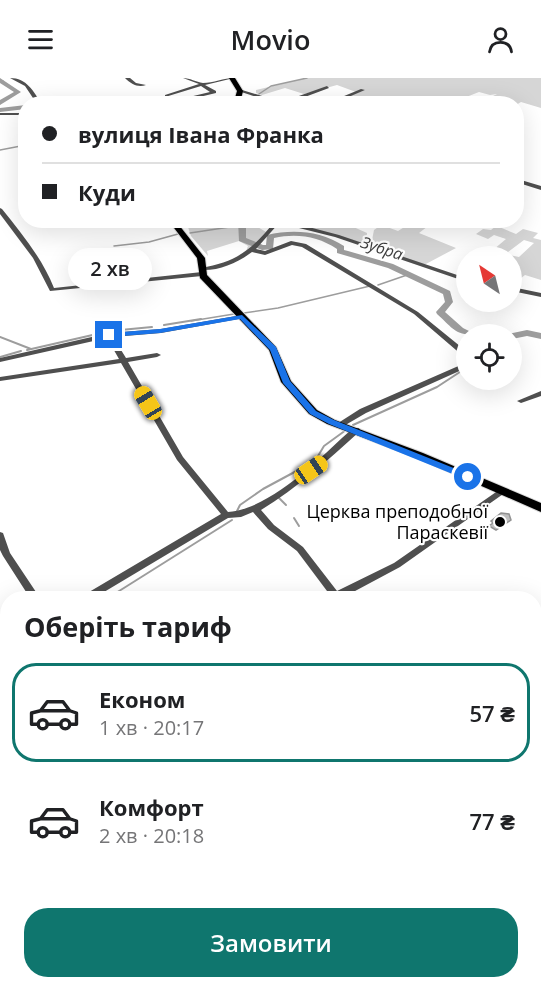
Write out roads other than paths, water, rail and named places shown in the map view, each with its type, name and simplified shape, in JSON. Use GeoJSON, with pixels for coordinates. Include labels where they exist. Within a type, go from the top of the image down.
{"type":"FeatureCollection","features":[{"type":"Feature","properties":{"kind":"main road"},"geometry":{"type":"LineString","coordinates":[[232,78],[240,91],[237,96]]}},
{"type":"Feature","properties":{"kind":"main road"},"geometry":{"type":"LineString","coordinates":[[178,228],[198,252],[202,261],[202,272],[273,349],[286,382],[313,412],[339,425],[356,430],[541,508]]}},
{"type":"Feature","properties":{"kind":"street"},"geometry":{"type":"LineString","coordinates":[[12,78],[27,85],[35,96]]}},
{"type":"Feature","properties":{"kind":"street"},"geometry":{"type":"LineString","coordinates":[[127,78],[135,84],[144,85]]}},
{"type":"Feature","properties":{"kind":"street"},"geometry":{"type":"LineString","coordinates":[[185,78],[214,92],[197,96]]}},
{"type":"Feature","properties":{"kind":"street"},"geometry":{"type":"LineString","coordinates":[[167,96],[232,78]]}},
{"type":"Feature","properties":{"kind":"street"},"geometry":{"type":"LineString","coordinates":[[303,96],[327,87]]}},
{"type":"Feature","properties":{"kind":"street"},"geometry":{"type":"LineString","coordinates":[[348,96],[363,90]]}},
{"type":"Feature","properties":{"kind":"street"},"geometry":{"type":"LineString","coordinates":[[240,91],[258,96]]}},
{"type":"Feature","properties":{"kind":"street"},"geometry":{"type":"LineString","coordinates":[[0,114],[18,114]]}},
{"type":"Feature","properties":{"kind":"street"},"geometry":{"type":"LineString","coordinates":[[524,183],[541,188]]}},
{"type":"Feature","properties":{"kind":"street"},"geometry":{"type":"LineString","coordinates":[[0,210],[23,238],[46,274],[52,290],[215,269],[229,264],[255,247],[270,228]]}},
{"type":"Feature","properties":{"kind":"street"},"geometry":{"type":"LineString","coordinates":[[304,228],[337,236],[456,277]]}},
{"type":"Feature","properties":{"kind":"street"},"geometry":{"type":"LineString","coordinates":[[255,247],[265,253],[287,244],[299,244],[342,267],[416,313],[456,346]]}},
{"type":"Feature","properties":{"kind":"street"},"geometry":{"type":"LineString","coordinates":[[522,291],[541,295]]}},
{"type":"Feature","properties":{"kind":"street"},"geometry":{"type":"LineString","coordinates":[[0,360],[109,335],[160,331],[242,317]]}},
{"type":"Feature","properties":{"kind":"street"},"geometry":{"type":"LineString","coordinates":[[109,335],[180,458],[226,515]]}},
{"type":"Feature","properties":{"kind":"street"},"geometry":{"type":"LineString","coordinates":[[0,379],[157,354]]}},
{"type":"Feature","properties":{"kind":"street"},"geometry":{"type":"LineString","coordinates":[[339,425],[363,411],[456,370]]}},
{"type":"Feature","properties":{"kind":"street"},"geometry":{"type":"LineString","coordinates":[[521,401],[541,393]]}},
{"type":"Feature","properties":{"kind":"street"},"geometry":{"type":"LineString","coordinates":[[99,591],[226,515],[242,515],[255,510],[323,462],[333,449],[356,430]]}},
{"type":"Feature","properties":{"kind":"street"},"geometry":{"type":"LineString","coordinates":[[348,591],[398,565],[502,492]]}},
{"type":"Feature","properties":{"kind":"street"},"geometry":{"type":"LineString","coordinates":[[255,510],[271,527],[300,549],[330,591]]}},
{"type":"Feature","properties":{"kind":"street"},"geometry":{"type":"LineString","coordinates":[[0,535],[6,554],[30,591]]}},
{"type":"Feature","properties":{"kind":"waterway"},"geometry":{"type":"LineString","coordinates":[[259,94],[271,86],[307,78]]}},
{"type":"Feature","properties":{"kind":"waterway","name":"Зубра"},"geometry":{"type":"LineString","coordinates":[[0,80],[18,92],[0,103]]}},
{"type":"Feature","properties":{"kind":"waterway","name":"Зубра"},"geometry":{"type":"LineString","coordinates":[[0,110],[18,108]]}},
{"type":"Feature","properties":{"kind":"waterway"},"geometry":{"type":"LineString","coordinates":[[0,150],[18,147]]}},
{"type":"Feature","properties":{"kind":"waterway"},"geometry":{"type":"LineString","coordinates":[[190,233],[223,228]]}},
{"type":"Feature","properties":{"kind":"waterway","name":"Зубра"},"geometry":{"type":"LineString","coordinates":[[242,228],[242,239],[262,248],[270,247],[270,237],[307,234],[325,239],[341,248],[340,251],[350,255],[377,261],[407,273],[447,293],[449,302],[440,312],[456,326]]}},
{"type":"Feature","properties":{"kind":"waterway"},"geometry":{"type":"LineString","coordinates":[[114,246],[149,242],[178,234]]}},
{"type":"Feature","properties":{"kind":"waterway"},"geometry":{"type":"LineString","coordinates":[[378,285],[407,275]]}},
{"type":"Feature","properties":{"kind":"waterway"},"geometry":{"type":"LineString","coordinates":[[244,313],[278,308],[370,286]]}},
{"type":"Feature","properties":{"kind":"waterway"},"geometry":{"type":"LineString","coordinates":[[191,321],[234,314]]}},
{"type":"Feature","properties":{"kind":"waterway"},"geometry":{"type":"LineString","coordinates":[[164,325],[201,319]]}},
{"type":"Feature","properties":{"kind":"waterway"},"geometry":{"type":"LineString","coordinates":[[27,350],[110,331],[152,327]]}},
{"type":"Feature","properties":{"kind":"waterway","name":"Зубра"},"geometry":{"type":"LineString","coordinates":[[522,334],[541,336]]}},
{"type":"Feature","properties":{"kind":"waterway"},"geometry":{"type":"LineString","coordinates":[[0,337],[31,349]]}},
{"type":"Feature","properties":{"kind":"waterway"},"geometry":{"type":"LineString","coordinates":[[0,357],[21,351]]}},
{"type":"Feature","properties":{"kind":"waterway"},"geometry":{"type":"LineString","coordinates":[[353,425],[437,387],[456,375]]}},
{"type":"Feature","properties":{"kind":"waterway"},"geometry":{"type":"LineString","coordinates":[[237,511],[240,505],[263,489],[315,461],[324,446],[346,430]]}},
{"type":"Feature","properties":{"kind":"waterway"},"geometry":{"type":"LineString","coordinates":[[279,498],[286,505]]}},
{"type":"Feature","properties":{"kind":"waterway"},"geometry":{"type":"LineString","coordinates":[[294,518],[299,526]]}},
{"type":"Feature","properties":{"kind":"waterway"},"geometry":{"type":"LineString","coordinates":[[119,591],[232,520]]}},
{"type":"Feature","properties":{"kind":"place","name":"Церква преподобної Параскевії"},"geometry":{"type":"Point","coordinates":[500,522]}}]}
